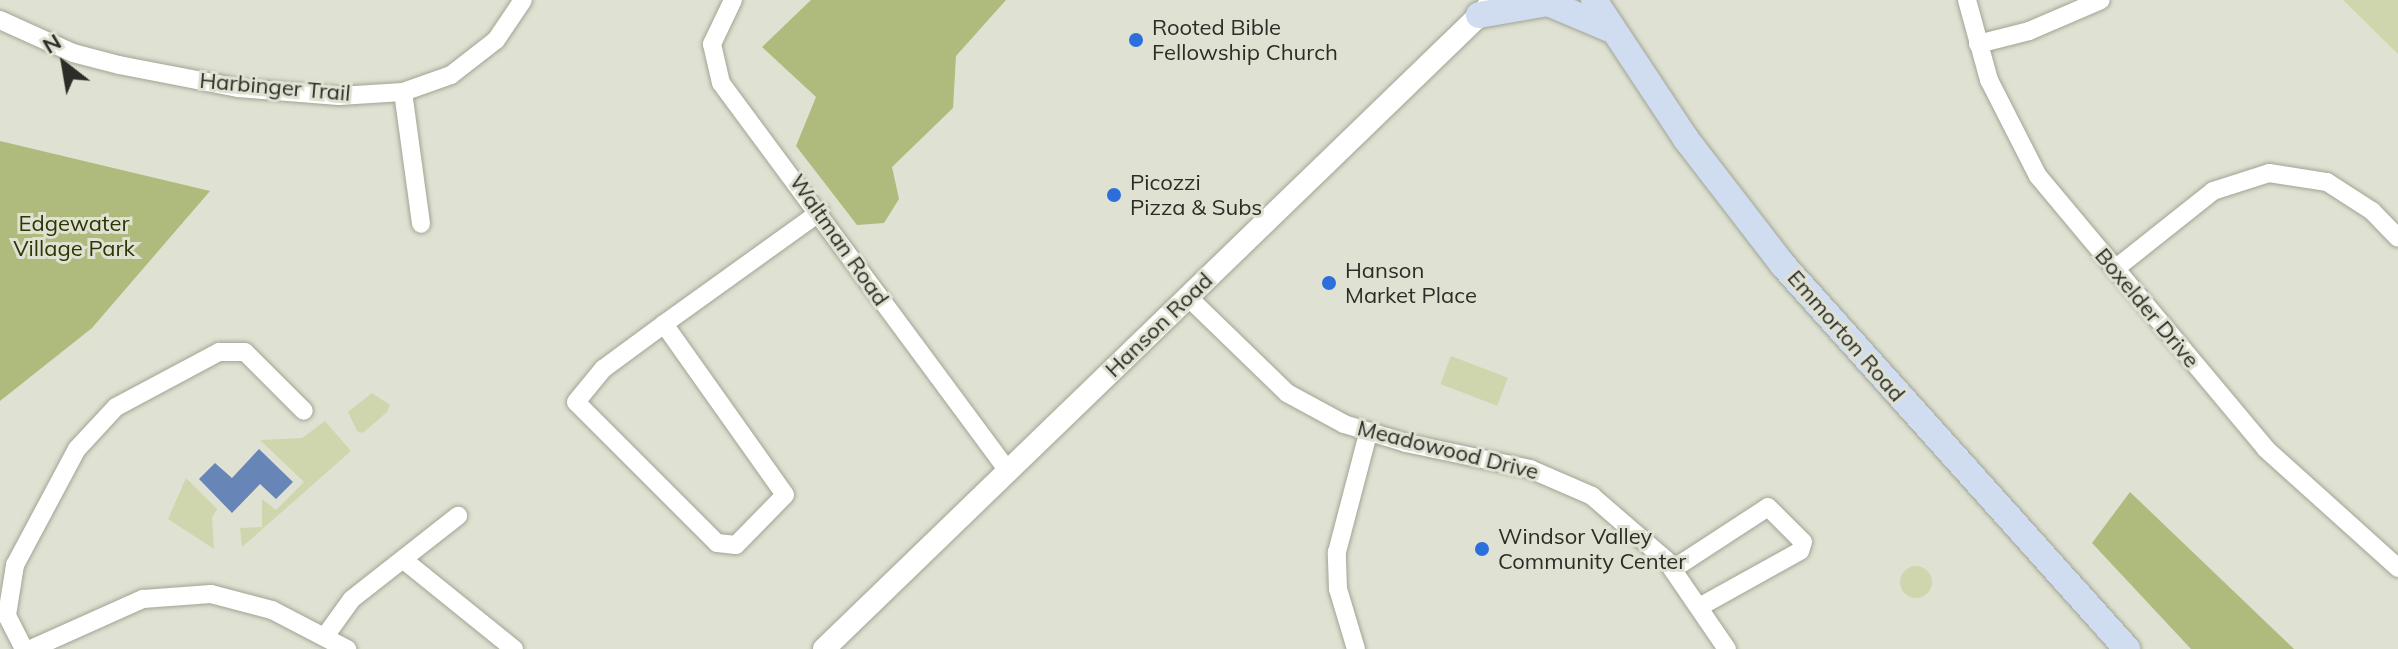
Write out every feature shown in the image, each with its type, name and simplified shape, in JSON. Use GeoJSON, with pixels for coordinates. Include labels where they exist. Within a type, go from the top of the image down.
{"type":"FeatureCollection","features":[{"type":"Feature","properties":{"kind":"main road","name":"Emmorton Road"},"geometry":{"type":"LineString","coordinates":[[1596,2],[1702,161],[1783,265],[2127,649]]}},
{"type":"Feature","properties":{"kind":"main road"},"geometry":{"type":"LineString","coordinates":[[1487,5],[1548,3],[1612,30]]}},
{"type":"Feature","properties":{"kind":"street","name":"Harbinger Trail"},"geometry":{"type":"LineString","coordinates":[[0,20],[73,53],[172,77],[339,96],[403,92],[440,80],[475,59],[496,40],[523,0]]}},
{"type":"Feature","properties":{"kind":"street","name":"Waltman Road"},"geometry":{"type":"LineString","coordinates":[[733,0],[712,44],[714,68],[1008,471]]}},
{"type":"Feature","properties":{"kind":"street","name":"Boxelder Drive"},"geometry":{"type":"LineString","coordinates":[[1967,0],[1978,44],[2020,149],[2115,269],[2266,449],[2398,568]]}},
{"type":"Feature","properties":{"kind":"street"},"geometry":{"type":"LineString","coordinates":[[1978,44],[2029,31],[2101,0]]}},
{"type":"Feature","properties":{"kind":"street","name":"Hanson Road"},"geometry":{"type":"LineString","coordinates":[[824,649],[1487,5]]}},
{"type":"Feature","properties":{"kind":"street"},"geometry":{"type":"LineString","coordinates":[[403,92],[421,224]]}},
{"type":"Feature","properties":{"kind":"street"},"geometry":{"type":"LineString","coordinates":[[2115,269],[2213,191],[2269,173],[2327,182],[2372,211],[2398,238]]}},
{"type":"Feature","properties":{"kind":"street"},"geometry":{"type":"LineString","coordinates":[[664,324],[785,495],[736,545],[717,543],[576,402],[603,369],[664,324],[820,212]]}},
{"type":"Feature","properties":{"kind":"street","name":"Meadowood Drive"},"geometry":{"type":"LineString","coordinates":[[1188,297],[1287,393],[1368,434],[1562,480],[1611,508],[1673,569],[1701,606],[1727,649]]}},
{"type":"Feature","properties":{"kind":"street"},"geometry":{"type":"LineString","coordinates":[[24,649],[7,615],[15,565],[77,449],[116,407],[219,352],[245,352],[304,411]]}},
{"type":"Feature","properties":{"kind":"street"},"geometry":{"type":"LineString","coordinates":[[1356,649],[1338,589],[1337,552],[1368,434]]}},
{"type":"Feature","properties":{"kind":"street"},"geometry":{"type":"LineString","coordinates":[[1673,569],[1768,507],[1803,542],[1800,551],[1701,606]]}},
{"type":"Feature","properties":{"kind":"street"},"geometry":{"type":"LineString","coordinates":[[326,635],[352,599],[405,561],[458,516]]}},
{"type":"Feature","properties":{"kind":"street"},"geometry":{"type":"LineString","coordinates":[[405,561],[514,649]]}},
{"type":"Feature","properties":{"kind":"street"},"geometry":{"type":"LineString","coordinates":[[31,649],[143,599],[211,594],[272,610],[326,635],[347,649]]}},
{"type":"Feature","properties":{"kind":"green space"},"geometry":{"type":"Polygon","coordinates":[[[811,0],[1006,0],[956,56],[953,108],[892,167],[899,199],[884,223],[857,225],[796,146],[816,97],[762,47],[811,0]]]}},
{"type":"Feature","properties":{"kind":"green space"},"geometry":{"type":"Polygon","coordinates":[[[2343,0],[2398,0],[2398,54],[2343,0]]]}},
{"type":"Feature","properties":{"kind":"green space","name":"Edgewater Village Park"},"geometry":{"type":"Polygon","coordinates":[[[0,141],[210,191],[92,328],[0,401],[0,141]]]}},
{"type":"Feature","properties":{"kind":"green space"},"geometry":{"type":"Polygon","coordinates":[[[1451,356],[1508,378],[1497,406],[1440,384],[1451,356]]]}},
{"type":"Feature","properties":{"kind":"green space"},"geometry":{"type":"Polygon","coordinates":[[[372,393],[390,405],[387,412],[363,433],[357,431],[348,412],[372,393]]]}},
{"type":"Feature","properties":{"kind":"green space"},"geometry":{"type":"Polygon","coordinates":[[[325,421],[351,451],[242,547],[240,528],[262,527],[262,499],[276,510],[304,482],[260,440],[302,438],[325,421]]]}},
{"type":"Feature","properties":{"kind":"green space"},"geometry":{"type":"Polygon","coordinates":[[[186,478],[217,509],[212,518],[214,549],[168,519],[186,478]]]}},
{"type":"Feature","properties":{"kind":"green space"},"geometry":{"type":"Polygon","coordinates":[[[2130,492],[2294,649],[2191,649],[2092,543],[2130,492]]]}},
{"type":"Feature","properties":{"kind":"green space"},"geometry":{"type":"Polygon","coordinates":[[[1916,566],[1927,571],[1932,582],[1927,593],[1916,598],[1905,593],[1900,582],[1905,571],[1916,566]]]}},
{"type":"Feature","properties":{"kind":"water"},"geometry":{"type":"Polygon","coordinates":[[[259,449],[293,482],[276,499],[260,484],[232,513],[199,479],[215,463],[232,478],[259,449]]]}},
{"type":"Feature","properties":{"kind":"place","name":"Rooted Bible Fellowship Church"},"geometry":{"type":"Point","coordinates":[1136,40]}},
{"type":"Feature","properties":{"kind":"place","name":"Picozzi Pizza & Subs"},"geometry":{"type":"Point","coordinates":[1114,195]}},
{"type":"Feature","properties":{"kind":"place","name":"Hanson Market Place"},"geometry":{"type":"Point","coordinates":[1329,283]}},
{"type":"Feature","properties":{"kind":"place","name":"Windsor Valley Community Center"},"geometry":{"type":"Point","coordinates":[1482,549]}}]}
